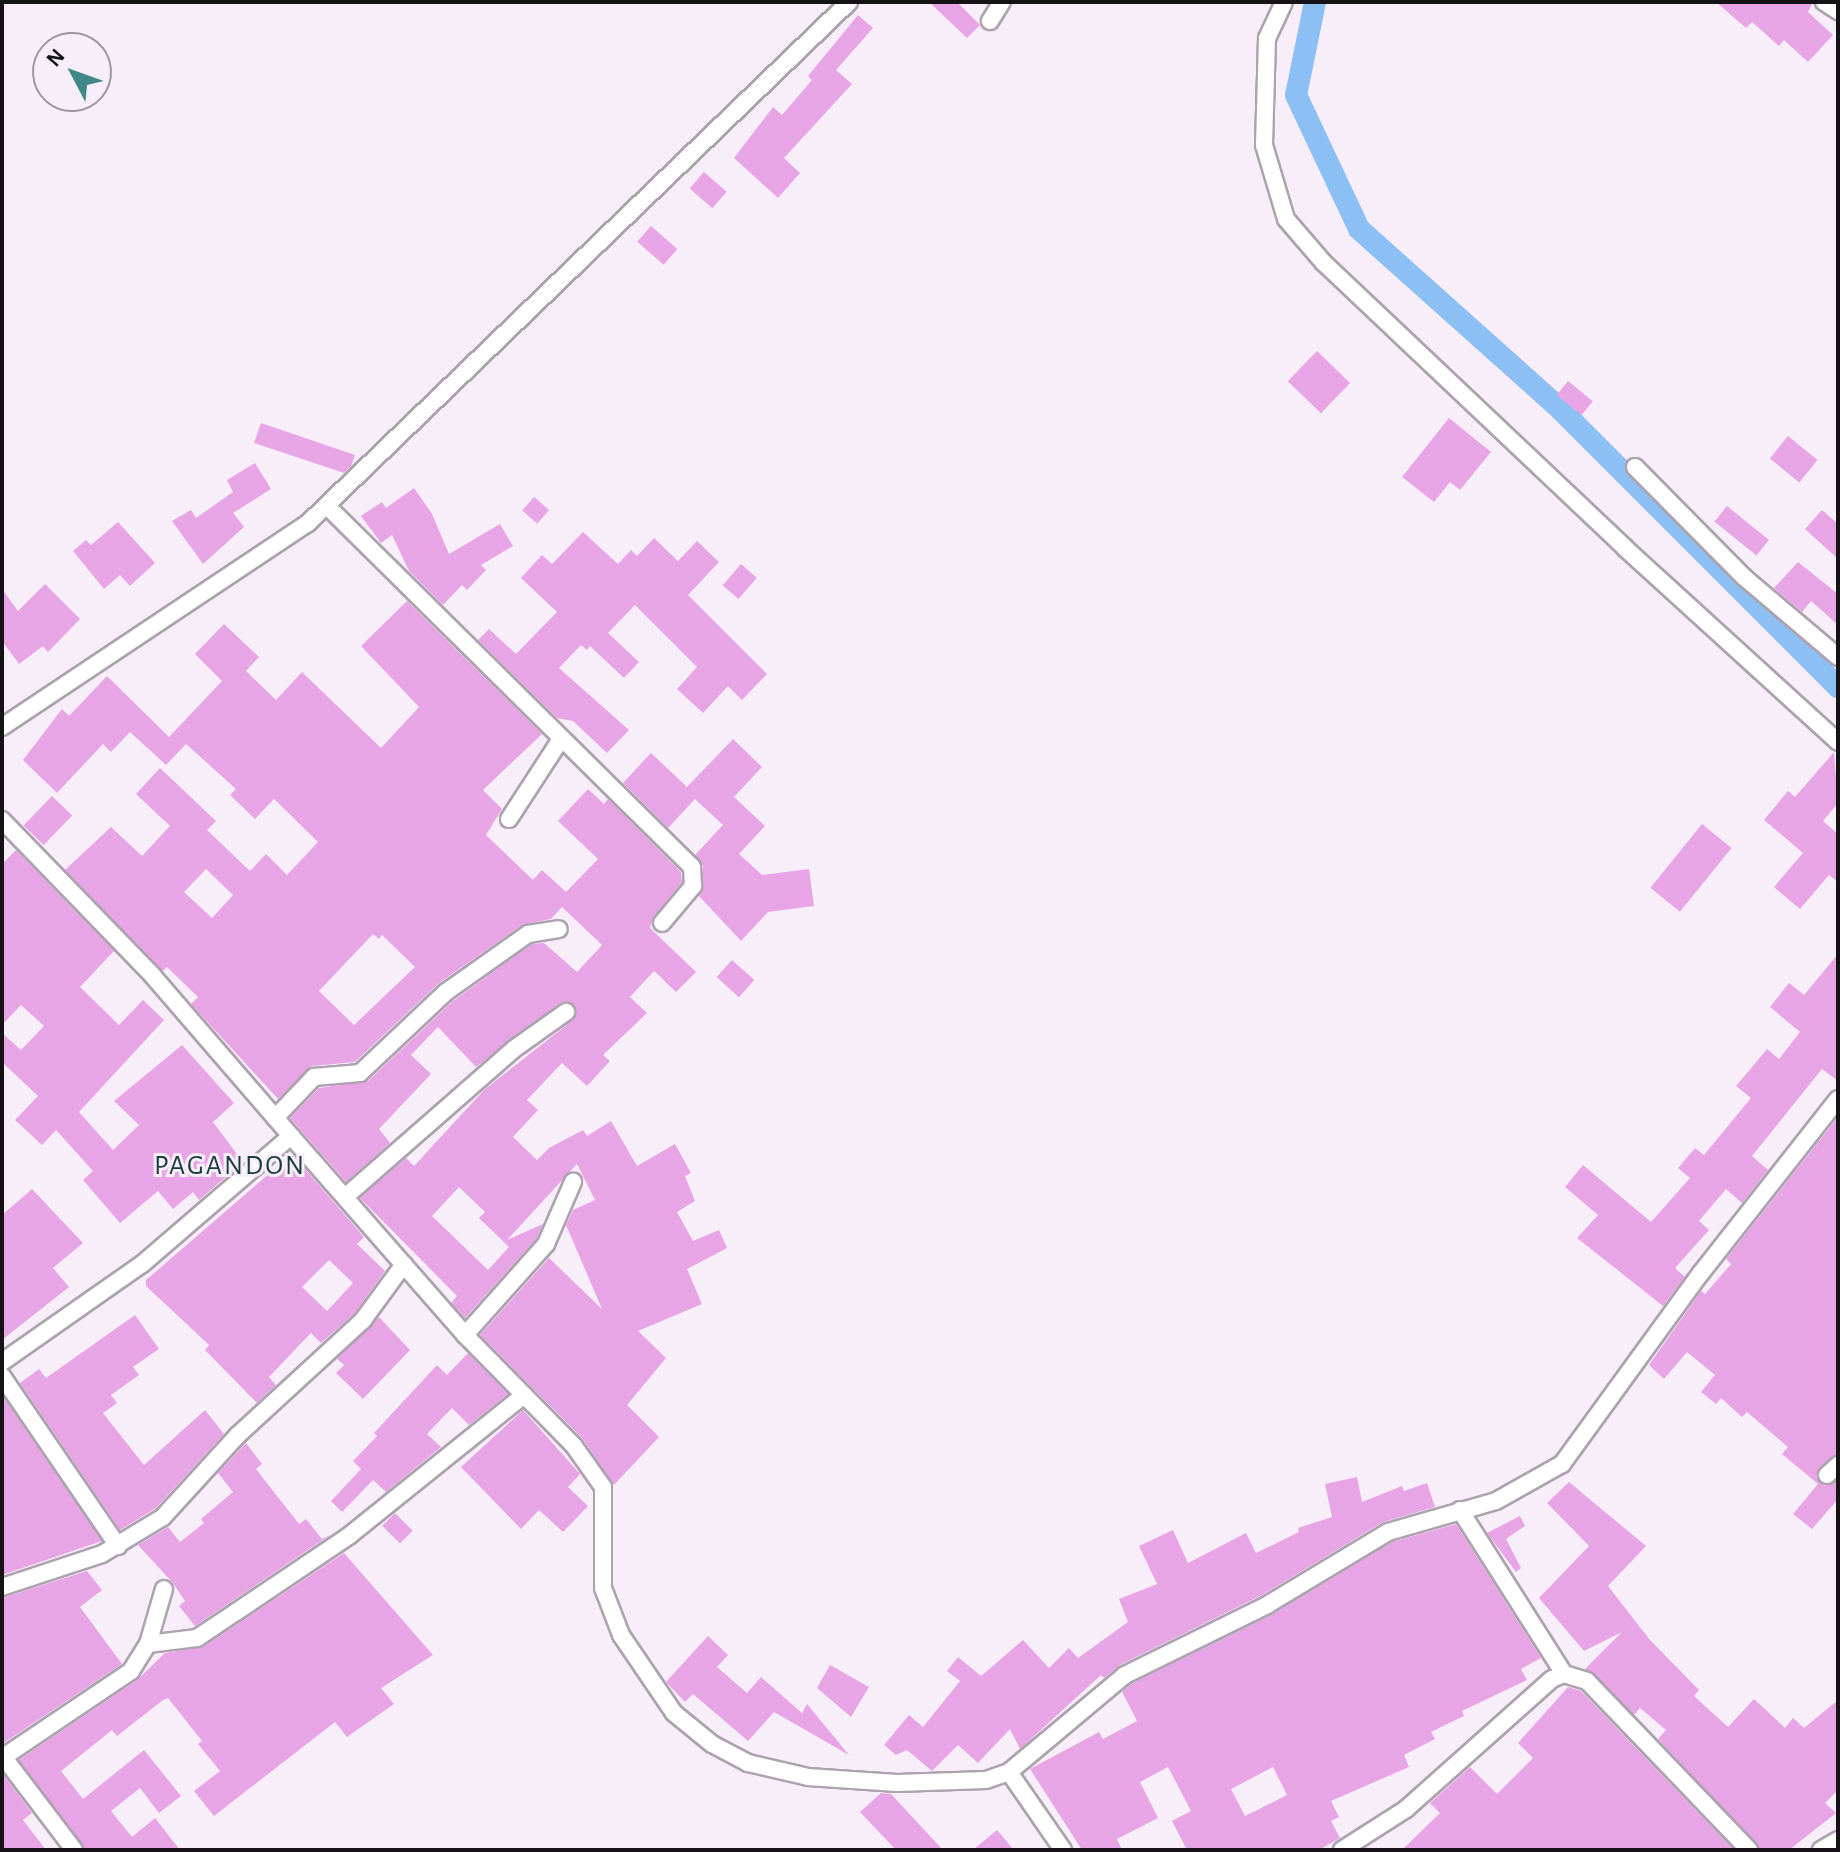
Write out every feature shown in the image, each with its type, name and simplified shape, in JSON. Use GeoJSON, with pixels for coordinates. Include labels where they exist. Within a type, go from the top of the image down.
{"type":"FeatureCollection","features":[{"type":"Feature","properties":{"kind":"street"},"geometry":{"type":"LineString","coordinates":[[2,727],[275,548],[327,506],[849,2]]}},
{"type":"Feature","properties":{"kind":"street"},"geometry":{"type":"LineString","coordinates":[[990,21],[1002,2]]}},
{"type":"Feature","properties":{"kind":"street"},"geometry":{"type":"LineString","coordinates":[[1284,2],[1267,38],[1264,145],[1286,219],[1324,263],[1580,506],[1838,742]]}},
{"type":"Feature","properties":{"kind":"street"},"geometry":{"type":"LineString","coordinates":[[1824,2],[1838,11]]}},
{"type":"Feature","properties":{"kind":"street"},"geometry":{"type":"LineString","coordinates":[[1635,467],[1745,578],[1838,657]]}},
{"type":"Feature","properties":{"kind":"street"},"geometry":{"type":"LineString","coordinates":[[327,506],[692,867],[693,886],[662,923]]}},
{"type":"Feature","properties":{"kind":"street"},"geometry":{"type":"LineString","coordinates":[[509,819],[561,739]]}},
{"type":"Feature","properties":{"kind":"street"},"geometry":{"type":"LineString","coordinates":[[2,820],[152,975],[465,1335],[574,1446],[603,1487],[603,1588],[621,1635],[674,1713],[712,1744],[748,1763],[808,1777],[897,1783],[986,1780],[1009,1772],[1125,1675],[1267,1605],[1388,1532],[1496,1501],[1562,1464],[1701,1273],[1838,1099]]}},
{"type":"Feature","properties":{"kind":"street"},"geometry":{"type":"LineString","coordinates":[[275,1118],[314,1077],[360,1073],[446,992],[528,934],[559,929]]}},
{"type":"Feature","properties":{"kind":"street"},"geometry":{"type":"LineString","coordinates":[[345,1197],[514,1049],[566,1012]]}},
{"type":"Feature","properties":{"kind":"street"},"geometry":{"type":"LineString","coordinates":[[2,1362],[142,1264],[291,1136]]}},
{"type":"Feature","properties":{"kind":"street"},"geometry":{"type":"LineString","coordinates":[[465,1335],[546,1244],[573,1182]]}},
{"type":"Feature","properties":{"kind":"street"},"geometry":{"type":"LineString","coordinates":[[2,1587],[118,1546],[163,1517],[238,1435],[363,1320],[404,1264]]}},
{"type":"Feature","properties":{"kind":"street"},"geometry":{"type":"LineString","coordinates":[[2,1376],[118,1546]]}},
{"type":"Feature","properties":{"kind":"street"},"geometry":{"type":"LineString","coordinates":[[148,1644],[197,1638],[350,1535],[524,1395]]}},
{"type":"Feature","properties":{"kind":"street"},"geometry":{"type":"LineString","coordinates":[[1460,1510],[1564,1674],[1587,1681],[1749,1850]]}},
{"type":"Feature","properties":{"kind":"street"},"geometry":{"type":"LineString","coordinates":[[74,1850],[3,1757],[119,1681],[148,1644],[164,1589]]}},
{"type":"Feature","properties":{"kind":"street"},"geometry":{"type":"LineString","coordinates":[[1342,1850],[1406,1809],[1564,1674]]}},
{"type":"Feature","properties":{"kind":"street"},"geometry":{"type":"LineString","coordinates":[[1009,1772],[1063,1850]]}},
{"type":"Feature","properties":{"kind":"street"},"geometry":{"type":"LineString","coordinates":[[1821,1850],[1838,1840]]}},
{"type":"Feature","properties":{"kind":"building"},"geometry":{"type":"Polygon","coordinates":[[[929,2],[957,2],[980,25],[967,38],[929,2]]]}},
{"type":"Feature","properties":{"kind":"building"},"geometry":{"type":"Polygon","coordinates":[[[1716,2],[1813,2],[1808,12],[1833,35],[1808,62],[1784,40],[1779,46],[1752,22],[1746,28],[1716,2]]]}},
{"type":"Feature","properties":{"kind":"building"},"geometry":{"type":"Polygon","coordinates":[[[858,15],[873,28],[836,70],[852,84],[784,158],[800,173],[778,198],[734,158],[773,107],[782,115],[812,80],[808,76],[858,15]]]}},
{"type":"Feature","properties":{"kind":"building"},"geometry":{"type":"Polygon","coordinates":[[[704,172],[727,192],[712,208],[690,189],[704,172]]]}},
{"type":"Feature","properties":{"kind":"building"},"geometry":{"type":"Polygon","coordinates":[[[651,226],[677,249],[664,265],[637,242],[651,226]]]}},
{"type":"Feature","properties":{"kind":"building"},"geometry":{"type":"Polygon","coordinates":[[[1317,351],[1350,383],[1321,413],[1288,381],[1317,351]]]}},
{"type":"Feature","properties":{"kind":"building"},"geometry":{"type":"Polygon","coordinates":[[[1568,381],[1593,401],[1582,415],[1557,395],[1568,381]]]}},
{"type":"Feature","properties":{"kind":"building"},"geometry":{"type":"Polygon","coordinates":[[[1449,418],[1491,452],[1460,490],[1450,482],[1434,502],[1402,477],[1449,418]]]}},
{"type":"Feature","properties":{"kind":"building"},"geometry":{"type":"Polygon","coordinates":[[[261,423],[355,455],[351,466],[344,473],[254,443],[261,423]]]}},
{"type":"Feature","properties":{"kind":"building"},"geometry":{"type":"Polygon","coordinates":[[[1788,436],[1818,460],[1799,482],[1770,459],[1788,436]]]}},
{"type":"Feature","properties":{"kind":"building"},"geometry":{"type":"Polygon","coordinates":[[[255,463],[271,489],[233,513],[244,527],[203,564],[172,521],[191,510],[196,518],[233,492],[227,480],[255,463]]]}},
{"type":"Feature","properties":{"kind":"building"},"geometry":{"type":"Polygon","coordinates":[[[414,488],[432,514],[449,554],[500,524],[513,546],[481,565],[486,570],[467,590],[462,585],[443,605],[409,571],[392,535],[381,543],[361,516],[382,502],[386,508],[414,488]]]}},
{"type":"Feature","properties":{"kind":"building"},"geometry":{"type":"Polygon","coordinates":[[[534,497],[549,510],[537,524],[522,511],[534,497]]]}},
{"type":"Feature","properties":{"kind":"building"},"geometry":{"type":"Polygon","coordinates":[[[1727,506],[1769,540],[1756,556],[1714,522],[1727,506]]]}},
{"type":"Feature","properties":{"kind":"building"},"geometry":{"type":"Polygon","coordinates":[[[1822,510],[1838,524],[1838,559],[1805,529],[1822,510]]]}},
{"type":"Feature","properties":{"kind":"building"},"geometry":{"type":"Polygon","coordinates":[[[118,522],[155,563],[130,586],[120,575],[104,589],[73,551],[86,540],[91,545],[118,522]]]}},
{"type":"Feature","properties":{"kind":"building"},"geometry":{"type":"Polygon","coordinates":[[[583,532],[618,564],[631,550],[637,556],[654,538],[678,561],[697,541],[719,562],[688,595],[767,674],[742,700],[728,686],[703,713],[677,689],[697,667],[635,605],[608,633],[639,662],[624,678],[590,646],[587,650],[581,645],[559,668],[629,730],[607,753],[573,721],[557,718],[478,640],[489,629],[516,654],[557,612],[521,578],[542,555],[552,564],[583,532]]]}},
{"type":"Feature","properties":{"kind":"building"},"geometry":{"type":"Polygon","coordinates":[[[1798,562],[1838,594],[1838,625],[1811,601],[1802,612],[1774,588],[1798,562]]]}},
{"type":"Feature","properties":{"kind":"building"},"geometry":{"type":"Polygon","coordinates":[[[741,564],[757,578],[738,599],[723,585],[741,564]]]}},
{"type":"Feature","properties":{"kind":"building"},"geometry":{"type":"Polygon","coordinates":[[[45,584],[80,619],[48,652],[43,646],[19,664],[2,641],[2,589],[18,611],[45,584]]]}},
{"type":"Feature","properties":{"kind":"building"},"geometry":{"type":"Polygon","coordinates":[[[407,601],[542,734],[483,790],[502,809],[486,835],[533,880],[542,870],[566,892],[598,859],[558,821],[588,789],[604,804],[608,799],[681,872],[682,882],[654,916],[650,928],[696,972],[676,992],[654,971],[630,997],[647,1013],[603,1055],[610,1061],[587,1086],[562,1063],[527,1100],[538,1110],[513,1137],[537,1160],[549,1148],[583,1130],[587,1136],[611,1121],[637,1166],[675,1144],[691,1173],[685,1176],[695,1201],[677,1212],[693,1241],[719,1230],[727,1248],[687,1269],[702,1304],[638,1331],[666,1358],[627,1405],[659,1437],[614,1485],[582,1438],[480,1335],[549,1258],[602,1309],[566,1225],[573,1210],[595,1200],[577,1164],[507,1240],[543,1224],[537,1238],[465,1318],[451,1303],[457,1296],[360,1198],[406,1158],[414,1166],[484,1090],[573,1020],[574,1005],[560,1003],[476,1067],[438,1027],[411,1055],[431,1074],[379,1129],[390,1143],[346,1182],[290,1118],[319,1088],[368,1081],[453,1001],[532,944],[544,943],[577,972],[602,945],[562,907],[551,919],[522,925],[439,983],[355,1062],[312,1066],[278,1099],[191,1004],[198,997],[167,967],[163,971],[65,870],[111,827],[142,856],[170,826],[136,794],[160,768],[216,821],[207,830],[250,871],[266,854],[287,875],[318,842],[274,799],[255,819],[230,795],[236,789],[186,744],[166,765],[130,732],[111,752],[103,744],[57,793],[23,760],[62,709],[69,716],[107,676],[169,737],[222,681],[195,654],[224,624],[259,657],[246,671],[276,700],[302,672],[381,748],[419,707],[361,646],[407,601]],[[206,869],[184,892],[212,918],[233,895],[206,869]],[[373,934],[319,991],[354,1025],[415,967],[382,935],[379,939],[373,934]],[[459,1187],[432,1216],[488,1270],[509,1247],[479,1218],[485,1212],[459,1187]]]}},
{"type":"Feature","properties":{"kind":"building"},"geometry":{"type":"Polygon","coordinates":[[[733,739],[762,767],[734,797],[765,826],[739,854],[762,875],[809,869],[814,906],[768,912],[741,941],[699,896],[703,866],[695,855],[723,825],[695,799],[668,828],[623,783],[651,753],[687,787],[733,739]]]}},
{"type":"Feature","properties":{"kind":"building"},"geometry":{"type":"Polygon","coordinates":[[[1834,752],[1838,803],[1823,821],[1838,834],[1838,882],[1829,875],[1800,909],[1774,887],[1803,853],[1764,820],[1788,791],[1795,797],[1834,752]]]}},
{"type":"Feature","properties":{"kind":"building"},"geometry":{"type":"Polygon","coordinates":[[[52,796],[72,815],[44,845],[24,825],[52,796]]]}},
{"type":"Feature","properties":{"kind":"building"},"geometry":{"type":"Polygon","coordinates":[[[1702,824],[1732,848],[1680,912],[1650,888],[1702,824]]]}},
{"type":"Feature","properties":{"kind":"building"},"geometry":{"type":"Polygon","coordinates":[[[16,850],[114,951],[80,987],[119,1025],[143,1000],[164,1020],[79,1112],[113,1150],[139,1125],[114,1101],[182,1045],[234,1103],[213,1122],[243,1162],[199,1200],[193,1192],[173,1209],[158,1191],[120,1223],[83,1180],[93,1171],[56,1130],[42,1145],[15,1120],[38,1096],[2,1062],[2,1033],[21,1050],[44,1026],[21,1005],[2,1025],[2,864],[16,850]]]}},
{"type":"Feature","properties":{"kind":"building"},"geometry":{"type":"Polygon","coordinates":[[[1838,954],[1838,1081],[1822,1069],[1752,1156],[1768,1170],[1742,1203],[1726,1189],[1699,1221],[1709,1230],[1675,1268],[1685,1277],[1663,1306],[1577,1238],[1598,1215],[1565,1187],[1583,1165],[1651,1222],[1690,1178],[1678,1168],[1695,1148],[1704,1155],[1751,1098],[1736,1086],[1767,1049],[1779,1059],[1800,1032],[1770,1007],[1789,983],[1804,995],[1838,954]]]}},
{"type":"Feature","properties":{"kind":"building"},"geometry":{"type":"Polygon","coordinates":[[[732,960],[754,980],[739,997],[717,977],[732,960]]]}},
{"type":"Feature","properties":{"kind":"building"},"geometry":{"type":"Polygon","coordinates":[[[1838,1117],[1838,1454],[1820,1467],[1816,1477],[1824,1486],[1838,1480],[1838,1499],[1812,1529],[1793,1514],[1818,1484],[1782,1454],[1788,1447],[1747,1412],[1742,1417],[1721,1398],[1716,1404],[1701,1392],[1715,1375],[1687,1352],[1664,1379],[1649,1365],[1701,1291],[1705,1294],[1731,1264],[1726,1259],[1838,1117]]]}},
{"type":"Feature","properties":{"kind":"building"},"geometry":{"type":"Polygon","coordinates":[[[292,1154],[364,1237],[357,1244],[385,1271],[355,1313],[321,1343],[311,1333],[269,1377],[276,1385],[257,1403],[205,1350],[209,1345],[146,1286],[146,1280],[292,1154]],[[329,1260],[302,1287],[327,1311],[353,1283],[329,1260]]]}},
{"type":"Feature","properties":{"kind":"building"},"geometry":{"type":"Polygon","coordinates":[[[32,1189],[83,1243],[53,1268],[69,1287],[2,1340],[2,1215],[32,1189]]]}},
{"type":"Feature","properties":{"kind":"building"},"geometry":{"type":"Polygon","coordinates":[[[135,1315],[159,1349],[133,1367],[139,1375],[111,1395],[117,1403],[103,1413],[144,1465],[205,1410],[224,1434],[156,1508],[120,1530],[20,1383],[39,1369],[46,1378],[135,1315]]]}},
{"type":"Feature","properties":{"kind":"building"},"geometry":{"type":"Polygon","coordinates":[[[379,1317],[410,1350],[363,1399],[336,1373],[344,1365],[337,1359],[379,1317]]]}},
{"type":"Feature","properties":{"kind":"building"},"geometry":{"type":"Polygon","coordinates":[[[468,1353],[508,1394],[469,1425],[452,1408],[427,1434],[441,1447],[386,1492],[373,1480],[342,1512],[331,1501],[361,1469],[353,1461],[377,1436],[374,1433],[437,1365],[447,1375],[468,1353]]]}},
{"type":"Feature","properties":{"kind":"building"},"geometry":{"type":"Polygon","coordinates":[[[4,1398],[102,1541],[2,1575],[2,1400],[4,1398]]]}},
{"type":"Feature","properties":{"kind":"building"},"geometry":{"type":"Polygon","coordinates":[[[523,1410],[580,1474],[568,1487],[588,1506],[563,1532],[539,1510],[521,1529],[461,1467],[523,1410]]]}},
{"type":"Feature","properties":{"kind":"building"},"geometry":{"type":"Polygon","coordinates":[[[246,1443],[262,1464],[256,1469],[299,1524],[306,1519],[322,1539],[330,1535],[195,1626],[179,1606],[185,1601],[172,1582],[138,1545],[168,1527],[180,1542],[204,1523],[201,1519],[233,1492],[218,1473],[246,1443]]]}},
{"type":"Feature","properties":{"kind":"building"},"geometry":{"type":"Polygon","coordinates":[[[1357,1477],[1362,1502],[1402,1486],[1404,1491],[1427,1483],[1435,1507],[1383,1522],[1262,1595],[1120,1665],[1104,1678],[1101,1675],[1020,1749],[1010,1729],[978,1763],[958,1745],[932,1771],[907,1750],[896,1755],[884,1745],[909,1715],[923,1727],[960,1681],[947,1671],[958,1657],[981,1676],[1023,1640],[1049,1668],[1069,1648],[1078,1658],[1128,1622],[1119,1599],[1157,1584],[1139,1546],[1173,1530],[1188,1563],[1246,1533],[1256,1553],[1299,1532],[1298,1528],[1332,1517],[1325,1484],[1357,1477]]]}},
{"type":"Feature","properties":{"kind":"building"},"geometry":{"type":"Polygon","coordinates":[[[1569,1482],[1646,1546],[1608,1586],[1650,1640],[1699,1690],[1694,1696],[1728,1727],[1754,1699],[1785,1728],[1793,1718],[1804,1728],[1838,1700],[1838,1790],[1825,1803],[1836,1813],[1789,1850],[1760,1850],[1658,1739],[1666,1730],[1640,1708],[1634,1715],[1585,1669],[1622,1632],[1584,1651],[1539,1598],[1589,1546],[1547,1503],[1569,1482]]]}},
{"type":"Feature","properties":{"kind":"building"},"geometry":{"type":"Polygon","coordinates":[[[395,1513],[413,1531],[400,1543],[382,1526],[395,1513]]]}},
{"type":"Feature","properties":{"kind":"building"},"geometry":{"type":"Polygon","coordinates":[[[1520,1516],[1525,1526],[1506,1539],[1521,1568],[1516,1572],[1487,1533],[1520,1516]]]}},
{"type":"Feature","properties":{"kind":"building"},"geometry":{"type":"Polygon","coordinates":[[[1456,1524],[1541,1658],[1521,1669],[1527,1680],[1462,1711],[1464,1716],[1431,1732],[1435,1739],[1404,1755],[1409,1767],[1331,1801],[1339,1817],[1331,1821],[1340,1838],[1319,1850],[1187,1850],[1172,1821],[1191,1811],[1168,1767],[1140,1782],[1158,1818],[1117,1839],[1122,1850],[1082,1850],[1030,1769],[1099,1732],[1103,1739],[1137,1721],[1122,1692],[1131,1684],[1273,1614],[1392,1542],[1456,1524]],[[1273,1767],[1231,1789],[1245,1816],[1287,1795],[1273,1767]]]}},
{"type":"Feature","properties":{"kind":"building"},"geometry":{"type":"Polygon","coordinates":[[[344,1553],[433,1655],[381,1688],[394,1704],[347,1737],[335,1722],[214,1816],[194,1791],[220,1771],[198,1744],[202,1741],[168,1698],[163,1700],[117,1736],[112,1730],[61,1771],[83,1799],[144,1750],[181,1796],[159,1813],[140,1788],[111,1811],[132,1837],[155,1818],[180,1850],[85,1850],[19,1760],[137,1680],[165,1653],[203,1647],[344,1553]]]}},
{"type":"Feature","properties":{"kind":"building"},"geometry":{"type":"Polygon","coordinates":[[[87,1571],[102,1590],[80,1607],[122,1664],[2,1744],[2,1598],[87,1571]]]}},
{"type":"Feature","properties":{"kind":"building"},"geometry":{"type":"Polygon","coordinates":[[[708,1636],[728,1655],[717,1667],[747,1693],[761,1677],[802,1713],[807,1704],[849,1755],[774,1712],[748,1741],[693,1694],[685,1702],[666,1682],[708,1636]]]}},
{"type":"Feature","properties":{"kind":"building"},"geometry":{"type":"Polygon","coordinates":[[[830,1665],[869,1687],[851,1717],[817,1688],[830,1665]]]}},
{"type":"Feature","properties":{"kind":"building"},"geometry":{"type":"Polygon","coordinates":[[[1568,1687],[1581,1691],[1734,1850],[1402,1850],[1440,1813],[1430,1803],[1470,1767],[1497,1794],[1533,1758],[1518,1743],[1568,1687]]]}},
{"type":"Feature","properties":{"kind":"building"},"geometry":{"type":"Polygon","coordinates":[[[2,1773],[32,1813],[23,1820],[46,1850],[2,1850],[2,1773]]]}},
{"type":"Feature","properties":{"kind":"building"},"geometry":{"type":"Polygon","coordinates":[[[881,1793],[891,1794],[943,1850],[896,1850],[860,1812],[881,1793]]]}},
{"type":"Feature","properties":{"kind":"building"},"geometry":{"type":"Polygon","coordinates":[[[997,1830],[1014,1850],[973,1850],[997,1830]]]}},
{"type":"Feature","properties":{"kind":"waterway"},"geometry":{"type":"LineString","coordinates":[[1315,2],[1296,95],[1359,229],[1556,405],[1838,687]]}},
{"type":"Feature","properties":{"kind":"district","name":"PAGANDON"},"geometry":{"type":"Point","coordinates":[230,1166]}}]}
